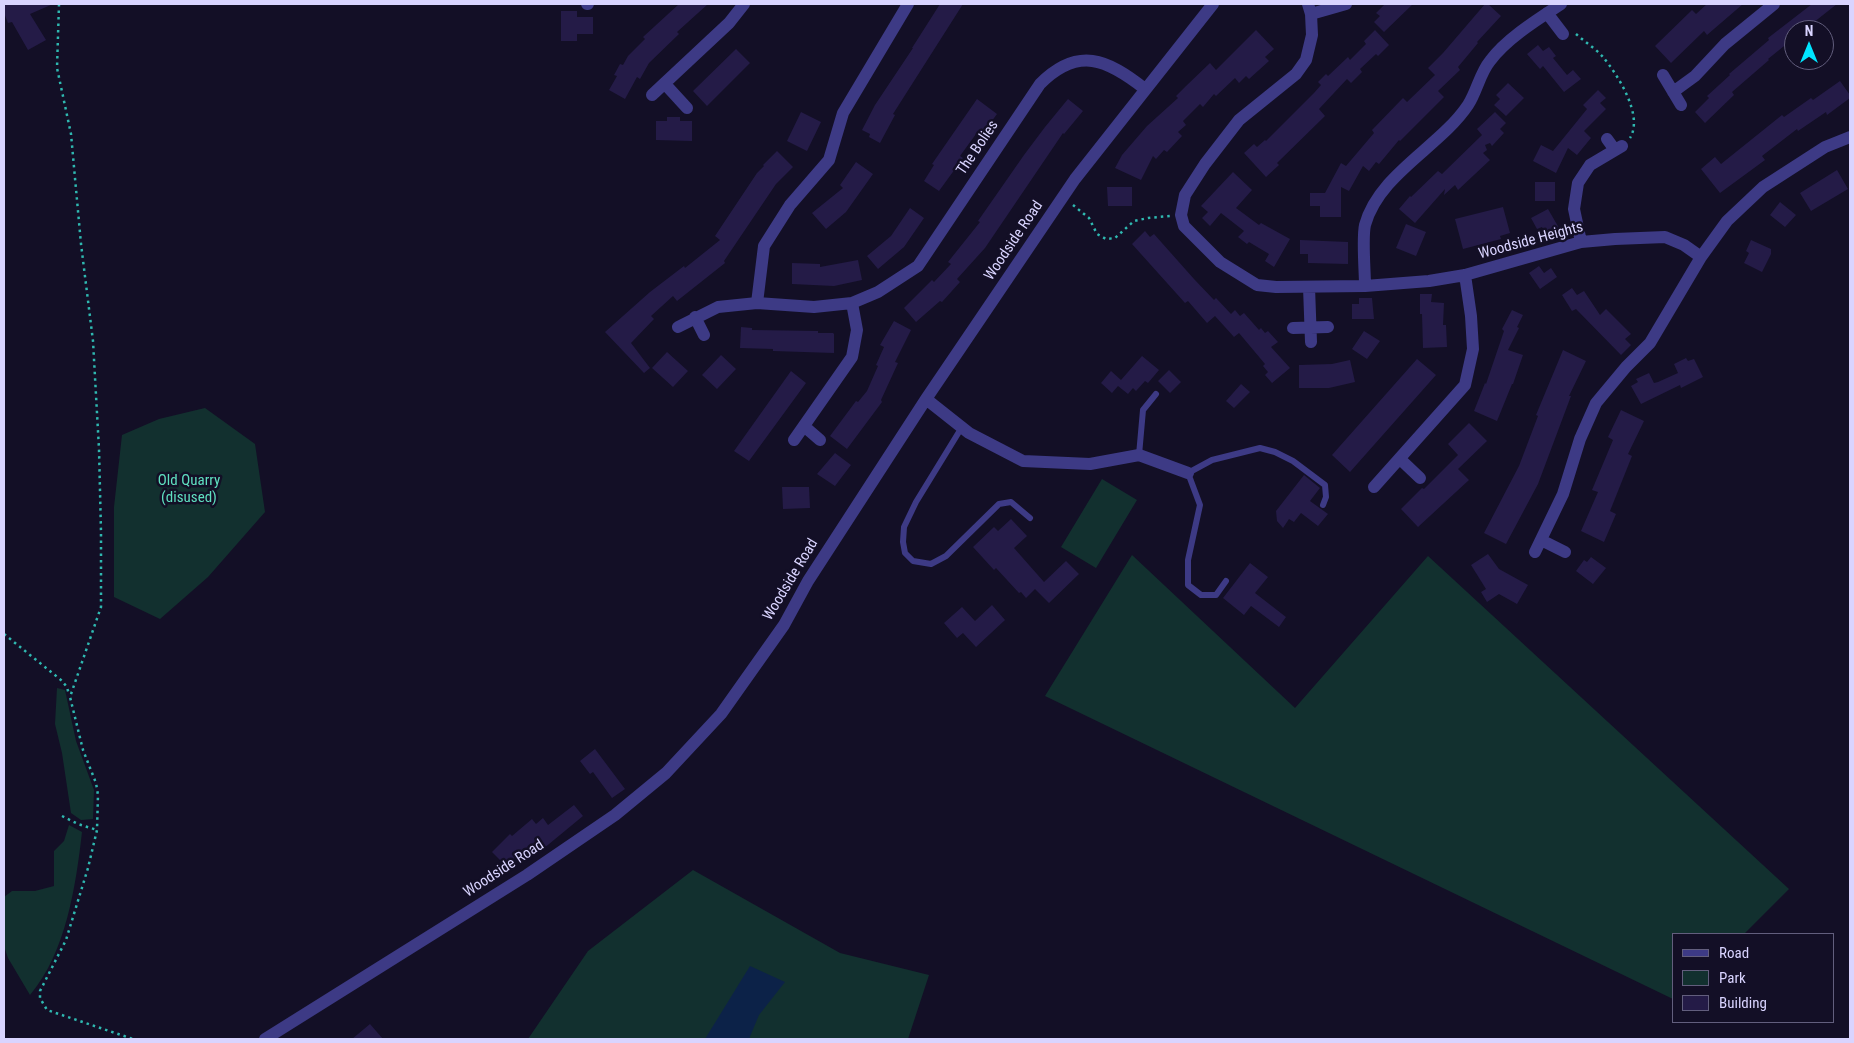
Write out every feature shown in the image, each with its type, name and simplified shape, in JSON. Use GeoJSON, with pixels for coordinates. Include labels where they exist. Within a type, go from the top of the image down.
{"type":"FeatureCollection","features":[{"type":"Feature","properties":{"kind":"street"},"geometry":{"type":"LineString","coordinates":[[652,95],[729,23],[744,4]]}},
{"type":"Feature","properties":{"kind":"street"},"geometry":{"type":"LineString","coordinates":[[757,304],[764,246],[790,205],[829,160],[843,113],[908,4]]}},
{"type":"Feature","properties":{"kind":"street","name":"Woodside Road"},"geometry":{"type":"LineString","coordinates":[[265,1039],[527,875],[615,814],[666,773],[721,714],[784,625],[808,581],[926,398],[1062,199],[1145,89],[1213,4]]}},
{"type":"Feature","properties":{"kind":"street"},"geometry":{"type":"LineString","coordinates":[[1181,215],[1185,195],[1205,164],[1239,120],[1296,74],[1306,60],[1312,35],[1309,9],[1346,4]]}},
{"type":"Feature","properties":{"kind":"street"},"geometry":{"type":"LineString","coordinates":[[1365,286],[1365,227],[1375,202],[1406,166],[1443,134],[1468,105],[1489,61],[1520,32],[1561,4]]}},
{"type":"Feature","properties":{"kind":"street"},"geometry":{"type":"LineString","coordinates":[[1674,92],[1695,76],[1725,44],[1774,4]]}},
{"type":"Feature","properties":{"kind":"street"},"geometry":{"type":"LineString","coordinates":[[1547,13],[1563,34]]}},
{"type":"Feature","properties":{"kind":"street","name":"The Bolies"},"geometry":{"type":"LineString","coordinates":[[678,328],[695,317],[718,307],[757,304],[814,307],[852,303],[878,292],[918,266],[1040,84],[1052,72],[1065,64],[1082,59],[1106,64],[1145,89]]}},
{"type":"Feature","properties":{"kind":"street"},"geometry":{"type":"LineString","coordinates":[[1663,75],[1681,105]]}},
{"type":"Feature","properties":{"kind":"street"},"geometry":{"type":"LineString","coordinates":[[665,84],[687,108]]}},
{"type":"Feature","properties":{"kind":"street"},"geometry":{"type":"LineString","coordinates":[[1535,552],[1563,494],[1580,439],[1596,403],[1626,367],[1650,343],[1701,257],[1727,221],[1764,187],[1825,147],[1850,137]]}},
{"type":"Feature","properties":{"kind":"street"},"geometry":{"type":"LineString","coordinates":[[1581,242],[1574,209],[1578,183],[1590,165],[1618,148],[1607,138]]}},
{"type":"Feature","properties":{"kind":"street","name":"Woodside Heights"},"geometry":{"type":"LineString","coordinates":[[1181,215],[1184,226],[1220,262],[1257,285],[1276,287],[1365,286],[1428,281],[1465,275],[1581,242],[1664,237],[1684,244],[1701,257]]}},
{"type":"Feature","properties":{"kind":"street"},"geometry":{"type":"LineString","coordinates":[[1374,487],[1465,385],[1473,349],[1471,316],[1465,275]]}},
{"type":"Feature","properties":{"kind":"street"},"geometry":{"type":"LineString","coordinates":[[1309,287],[1311,342]]}},
{"type":"Feature","properties":{"kind":"street"},"geometry":{"type":"LineString","coordinates":[[794,440],[852,357],[857,330],[852,303]]}},
{"type":"Feature","properties":{"kind":"street"},"geometry":{"type":"LineString","coordinates":[[695,317],[704,336]]}},
{"type":"Feature","properties":{"kind":"street"},"geometry":{"type":"LineString","coordinates":[[1293,328],[1328,327]]}},
{"type":"Feature","properties":{"kind":"street"},"geometry":{"type":"LineString","coordinates":[[926,398],[969,432],[1023,461],[1090,464],[1139,455],[1188,473]]}},
{"type":"Feature","properties":{"kind":"street"},"geometry":{"type":"LineString","coordinates":[[804,427],[820,440]]}},
{"type":"Feature","properties":{"kind":"street"},"geometry":{"type":"LineString","coordinates":[[1400,459],[1420,478]]}},
{"type":"Feature","properties":{"kind":"street"},"geometry":{"type":"LineString","coordinates":[[1541,540],[1565,552]]}},
{"type":"Feature","properties":{"kind":"lane"},"geometry":{"type":"LineString","coordinates":[[1139,455],[1143,410],[1156,394]]}},
{"type":"Feature","properties":{"kind":"lane"},"geometry":{"type":"LineString","coordinates":[[962,427],[916,502],[904,527],[903,542],[905,553],[913,561],[920,564],[931,564],[946,556],[999,504],[1011,502],[1030,518]]}},
{"type":"Feature","properties":{"kind":"lane"},"geometry":{"type":"LineString","coordinates":[[1226,581],[1216,595],[1201,595],[1188,585],[1188,560],[1200,505],[1188,473],[1212,460],[1260,448],[1275,452],[1303,468],[1325,485],[1326,497],[1323,505]]}},
{"type":"Feature","properties":{"kind":"path"},"geometry":{"type":"LineString","coordinates":[[59,4],[57,68],[71,134],[81,244],[93,341],[99,449],[101,607],[70,697]]}},
{"type":"Feature","properties":{"kind":"path"},"geometry":{"type":"LineString","coordinates":[[1563,34],[1575,33],[1602,56],[1629,97],[1633,116],[1632,135],[1618,148]]}},
{"type":"Feature","properties":{"kind":"path"},"geometry":{"type":"LineString","coordinates":[[1062,199],[1089,218],[1097,234],[1106,239],[1116,238],[1134,222],[1148,218],[1181,215]]}},
{"type":"Feature","properties":{"kind":"path"},"geometry":{"type":"LineString","coordinates":[[4,634],[67,687],[82,750],[96,783],[98,795],[97,830],[88,868],[66,940],[40,991],[40,998],[47,1010],[133,1039]]}},
{"type":"Feature","properties":{"kind":"path"},"geometry":{"type":"LineString","coordinates":[[62,816],[97,830]]}},
{"type":"Feature","properties":{"kind":"green space","name":"Old Quarry (disused)"},"geometry":{"type":"Polygon","coordinates":[[[205,408],[255,444],[265,512],[208,577],[160,619],[114,597],[114,507],[122,435],[159,419],[205,408]]]}},
{"type":"Feature","properties":{"kind":"green space"},"geometry":{"type":"Polygon","coordinates":[[[1102,479],[1137,500],[1096,568],[1061,547],[1102,479]]]}},
{"type":"Feature","properties":{"kind":"green space"},"geometry":{"type":"Polygon","coordinates":[[[1132,555],[1295,708],[1428,556],[1789,889],[1745,933],[1672,933],[1672,999],[1045,696],[1132,555]]]}},
{"type":"Feature","properties":{"kind":"green space"},"geometry":{"type":"Polygon","coordinates":[[[57,688],[65,690],[76,741],[94,790],[93,819],[81,820],[71,813],[62,753],[55,724],[57,688]]]}},
{"type":"Feature","properties":{"kind":"green space"},"geometry":{"type":"Polygon","coordinates":[[[69,825],[82,832],[67,918],[61,939],[52,959],[30,995],[8,958],[4,946],[4,897],[12,891],[35,891],[54,886],[54,851],[64,841],[69,825]]]}},
{"type":"Feature","properties":{"kind":"green space"},"geometry":{"type":"Polygon","coordinates":[[[693,870],[840,953],[929,975],[908,1039],[528,1039],[588,951],[693,870]]]}},
{"type":"Feature","properties":{"kind":"water"},"geometry":{"type":"Polygon","coordinates":[[[750,966],[785,982],[759,1015],[749,1039],[705,1039],[750,966]]]}},
{"type":"Feature","properties":{"kind":"building"},"geometry":{"type":"Polygon","coordinates":[[[4,4],[53,4],[30,14],[46,40],[28,50],[12,22],[8,23],[4,13],[4,4]]]}},
{"type":"Feature","properties":{"kind":"building"},"geometry":{"type":"Polygon","coordinates":[[[679,4],[708,4],[677,32],[679,34],[649,63],[640,79],[637,77],[625,99],[609,90],[617,76],[614,75],[620,64],[623,65],[628,56],[645,39],[643,37],[679,4]]]}},
{"type":"Feature","properties":{"kind":"building"},"geometry":{"type":"Polygon","coordinates":[[[940,4],[963,4],[893,114],[895,115],[880,143],[869,137],[870,134],[862,130],[875,105],[940,4]]]}},
{"type":"Feature","properties":{"kind":"building"},"geometry":{"type":"Polygon","coordinates":[[[1385,4],[1413,4],[1384,32],[1374,22],[1380,16],[1376,13],[1385,4]]]}},
{"type":"Feature","properties":{"kind":"building"},"geometry":{"type":"Polygon","coordinates":[[[1485,4],[1488,4],[1501,16],[1477,42],[1458,67],[1460,70],[1438,91],[1444,97],[1399,140],[1379,164],[1376,162],[1369,171],[1363,166],[1349,191],[1341,187],[1341,217],[1320,217],[1320,206],[1310,206],[1310,193],[1325,193],[1341,163],[1346,166],[1374,133],[1372,130],[1403,98],[1407,102],[1435,75],[1428,68],[1485,4]]]}},
{"type":"Feature","properties":{"kind":"building"},"geometry":{"type":"Polygon","coordinates":[[[1707,4],[1743,4],[1707,35],[1704,31],[1671,63],[1655,46],[1692,10],[1696,14],[1707,4]]]}},
{"type":"Feature","properties":{"kind":"building"},"geometry":{"type":"Polygon","coordinates":[[[1812,4],[1837,4],[1817,20],[1791,20],[1812,4]]]}},
{"type":"Feature","properties":{"kind":"building"},"geometry":{"type":"Polygon","coordinates":[[[561,11],[577,11],[577,17],[593,17],[593,34],[577,34],[577,41],[561,41],[561,11]]]}},
{"type":"Feature","properties":{"kind":"building"},"geometry":{"type":"Polygon","coordinates":[[[1784,26],[1784,46],[1732,92],[1734,95],[1705,123],[1695,112],[1709,98],[1707,96],[1729,74],[1769,40],[1768,38],[1784,26]]]}},
{"type":"Feature","properties":{"kind":"building"},"geometry":{"type":"Polygon","coordinates":[[[1256,30],[1274,49],[1265,57],[1269,61],[1249,79],[1246,76],[1239,83],[1235,78],[1216,96],[1214,94],[1203,107],[1200,104],[1183,121],[1186,125],[1178,132],[1182,136],[1167,152],[1164,150],[1156,159],[1153,156],[1141,180],[1115,168],[1122,155],[1147,126],[1178,98],[1176,96],[1186,86],[1210,63],[1216,70],[1256,30]]]}},
{"type":"Feature","properties":{"kind":"building"},"geometry":{"type":"Polygon","coordinates":[[[1375,30],[1389,45],[1360,69],[1362,72],[1351,83],[1347,79],[1319,109],[1325,116],[1277,163],[1279,165],[1266,177],[1244,153],[1254,144],[1257,147],[1266,141],[1314,93],[1321,85],[1318,82],[1326,74],[1328,76],[1348,57],[1350,60],[1366,44],[1364,41],[1375,30]]]}},
{"type":"Feature","properties":{"kind":"building"},"geometry":{"type":"Polygon","coordinates":[[[1538,45],[1543,51],[1549,47],[1556,56],[1553,58],[1567,75],[1573,70],[1581,79],[1564,92],[1543,66],[1540,69],[1527,54],[1538,45]]]}},
{"type":"Feature","properties":{"kind":"building"},"geometry":{"type":"Polygon","coordinates":[[[736,49],[750,63],[707,106],[693,91],[736,49]]]}},
{"type":"Feature","properties":{"kind":"building"},"geometry":{"type":"Polygon","coordinates":[[[1840,81],[1850,95],[1850,98],[1827,115],[1826,112],[1798,131],[1797,129],[1762,156],[1765,160],[1720,193],[1701,169],[1715,157],[1721,164],[1782,115],[1784,117],[1811,98],[1813,100],[1840,81]]]}},
{"type":"Feature","properties":{"kind":"building"},"geometry":{"type":"Polygon","coordinates":[[[1508,83],[1524,98],[1506,116],[1494,105],[1500,99],[1496,95],[1508,83]]]}},
{"type":"Feature","properties":{"kind":"building"},"geometry":{"type":"Polygon","coordinates":[[[1598,90],[1606,98],[1600,103],[1606,109],[1584,131],[1591,138],[1577,155],[1568,148],[1556,173],[1533,161],[1541,145],[1553,151],[1587,109],[1583,105],[1598,90]]]}},
{"type":"Feature","properties":{"kind":"building"},"geometry":{"type":"Polygon","coordinates":[[[977,99],[997,114],[980,137],[976,134],[960,156],[963,158],[939,191],[924,181],[934,165],[932,164],[977,99]]]}},
{"type":"Feature","properties":{"kind":"building"},"geometry":{"type":"Polygon","coordinates":[[[1068,99],[1083,111],[1063,133],[985,248],[957,279],[960,282],[942,302],[940,301],[916,322],[904,308],[932,280],[934,282],[951,264],[948,262],[980,222],[978,221],[1024,155],[1068,99]]]}},
{"type":"Feature","properties":{"kind":"building"},"geometry":{"type":"Polygon","coordinates":[[[801,112],[821,122],[807,151],[787,141],[801,112]]]}},
{"type":"Feature","properties":{"kind":"building"},"geometry":{"type":"Polygon","coordinates":[[[1495,112],[1506,123],[1500,129],[1504,133],[1492,146],[1490,143],[1485,145],[1487,150],[1483,153],[1490,160],[1458,190],[1455,185],[1444,195],[1445,189],[1415,223],[1399,209],[1410,196],[1438,171],[1442,174],[1482,135],[1477,129],[1495,112]]]}},
{"type":"Feature","properties":{"kind":"building"},"geometry":{"type":"Polygon","coordinates":[[[667,117],[680,117],[680,121],[692,121],[692,141],[656,140],[656,121],[667,121],[667,117]]]}},
{"type":"Feature","properties":{"kind":"building"},"geometry":{"type":"Polygon","coordinates":[[[777,151],[793,167],[776,184],[724,261],[725,263],[677,301],[673,296],[651,316],[654,319],[631,343],[650,368],[644,373],[605,332],[650,292],[684,266],[685,268],[720,240],[715,236],[757,173],[777,151]]]}},
{"type":"Feature","properties":{"kind":"building"},"geometry":{"type":"Polygon","coordinates":[[[856,162],[873,174],[846,212],[826,229],[812,213],[843,188],[840,185],[856,162]]]}},
{"type":"Feature","properties":{"kind":"building"},"geometry":{"type":"Polygon","coordinates":[[[1837,170],[1848,189],[1811,211],[1800,193],[1837,170]]]}},
{"type":"Feature","properties":{"kind":"building"},"geometry":{"type":"Polygon","coordinates":[[[1233,172],[1252,190],[1236,208],[1259,225],[1261,223],[1290,239],[1274,267],[1265,261],[1269,254],[1249,242],[1247,244],[1238,237],[1244,231],[1221,213],[1210,226],[1202,218],[1208,212],[1201,206],[1233,172]]]}},
{"type":"Feature","properties":{"kind":"building"},"geometry":{"type":"Polygon","coordinates":[[[1535,182],[1555,182],[1555,201],[1535,201],[1535,182]]]}},
{"type":"Feature","properties":{"kind":"building"},"geometry":{"type":"Polygon","coordinates":[[[1107,187],[1132,187],[1132,206],[1108,206],[1107,187]]]}},
{"type":"Feature","properties":{"kind":"building"},"geometry":{"type":"Polygon","coordinates":[[[1780,202],[1796,215],[1785,227],[1770,215],[1780,202]]]}},
{"type":"Feature","properties":{"kind":"building"},"geometry":{"type":"Polygon","coordinates":[[[1503,207],[1510,233],[1500,236],[1501,239],[1463,249],[1455,219],[1503,207]]]}},
{"type":"Feature","properties":{"kind":"building"},"geometry":{"type":"Polygon","coordinates":[[[910,208],[924,218],[904,247],[878,269],[867,256],[891,236],[910,208]]]}},
{"type":"Feature","properties":{"kind":"building"},"geometry":{"type":"Polygon","coordinates":[[[1548,209],[1559,228],[1546,234],[1542,227],[1537,229],[1531,218],[1548,209]]]}},
{"type":"Feature","properties":{"kind":"building"},"geometry":{"type":"Polygon","coordinates":[[[1406,224],[1426,232],[1416,256],[1396,248],[1406,224]]]}},
{"type":"Feature","properties":{"kind":"building"},"geometry":{"type":"Polygon","coordinates":[[[1145,231],[1150,237],[1154,234],[1214,300],[1216,298],[1231,314],[1235,310],[1240,316],[1244,313],[1259,330],[1261,328],[1265,333],[1268,331],[1278,342],[1271,347],[1290,368],[1272,383],[1265,375],[1268,372],[1263,366],[1265,364],[1239,333],[1234,337],[1215,316],[1207,323],[1188,301],[1185,303],[1132,244],[1145,231]]]}},
{"type":"Feature","properties":{"kind":"building"},"geometry":{"type":"Polygon","coordinates":[[[1300,240],[1348,242],[1348,264],[1308,263],[1308,254],[1300,254],[1300,240]]]}},
{"type":"Feature","properties":{"kind":"building"},"geometry":{"type":"Polygon","coordinates":[[[1751,240],[1771,249],[1771,254],[1762,272],[1744,263],[1749,253],[1746,251],[1751,240]]]}},
{"type":"Feature","properties":{"kind":"building"},"geometry":{"type":"Polygon","coordinates":[[[858,260],[862,280],[834,286],[792,284],[792,263],[820,264],[820,267],[858,260]]]}},
{"type":"Feature","properties":{"kind":"building"},"geometry":{"type":"Polygon","coordinates":[[[1539,266],[1544,273],[1551,268],[1557,277],[1540,289],[1529,273],[1539,266]]]}},
{"type":"Feature","properties":{"kind":"building"},"geometry":{"type":"Polygon","coordinates":[[[1572,288],[1577,295],[1584,291],[1600,315],[1606,309],[1631,334],[1625,339],[1631,345],[1621,355],[1576,309],[1572,311],[1562,295],[1572,288]]]}},
{"type":"Feature","properties":{"kind":"building"},"geometry":{"type":"Polygon","coordinates":[[[1420,294],[1432,294],[1431,302],[1444,303],[1443,325],[1446,325],[1447,347],[1423,348],[1420,294]]]}},
{"type":"Feature","properties":{"kind":"building"},"geometry":{"type":"Polygon","coordinates":[[[1359,298],[1372,298],[1374,319],[1352,319],[1352,304],[1359,304],[1359,298]]]}},
{"type":"Feature","properties":{"kind":"building"},"geometry":{"type":"Polygon","coordinates":[[[1512,310],[1523,315],[1508,350],[1523,355],[1497,421],[1474,411],[1486,384],[1504,331],[1502,329],[1512,310]]]}},
{"type":"Feature","properties":{"kind":"building"},"geometry":{"type":"Polygon","coordinates":[[[894,321],[911,330],[895,362],[898,363],[881,400],[882,402],[847,449],[830,436],[856,401],[858,402],[867,391],[884,347],[880,345],[894,321]]]}},
{"type":"Feature","properties":{"kind":"building"},"geometry":{"type":"Polygon","coordinates":[[[741,327],[752,328],[752,330],[833,333],[834,353],[740,348],[741,327]]]}},
{"type":"Feature","properties":{"kind":"building"},"geometry":{"type":"Polygon","coordinates":[[[1364,331],[1380,341],[1367,359],[1352,349],[1364,331]]]}},
{"type":"Feature","properties":{"kind":"building"},"geometry":{"type":"Polygon","coordinates":[[[1563,350],[1586,361],[1569,396],[1571,396],[1538,484],[1506,544],[1484,533],[1519,466],[1538,416],[1536,415],[1563,350]]]}},
{"type":"Feature","properties":{"kind":"building"},"geometry":{"type":"Polygon","coordinates":[[[667,352],[688,371],[673,387],[652,368],[667,352]]]}},
{"type":"Feature","properties":{"kind":"building"},"geometry":{"type":"Polygon","coordinates":[[[721,355],[736,369],[717,389],[702,375],[721,355]]]}},
{"type":"Feature","properties":{"kind":"building"},"geometry":{"type":"Polygon","coordinates":[[[1142,356],[1159,370],[1148,383],[1145,381],[1136,391],[1133,388],[1128,394],[1118,386],[1112,393],[1101,383],[1111,371],[1121,380],[1142,356]]]}},
{"type":"Feature","properties":{"kind":"building"},"geometry":{"type":"Polygon","coordinates":[[[1686,358],[1688,361],[1694,359],[1703,377],[1681,388],[1680,385],[1641,404],[1631,386],[1638,382],[1636,379],[1649,373],[1654,383],[1658,382],[1678,373],[1674,364],[1686,358]]]}},
{"type":"Feature","properties":{"kind":"building"},"geometry":{"type":"Polygon","coordinates":[[[1417,359],[1436,375],[1350,472],[1332,455],[1417,359]]]}},
{"type":"Feature","properties":{"kind":"building"},"geometry":{"type":"Polygon","coordinates":[[[1350,360],[1355,382],[1329,388],[1299,388],[1299,365],[1332,364],[1350,360]]]}},
{"type":"Feature","properties":{"kind":"building"},"geometry":{"type":"Polygon","coordinates":[[[1169,370],[1181,382],[1170,393],[1158,381],[1169,370]]]}},
{"type":"Feature","properties":{"kind":"building"},"geometry":{"type":"Polygon","coordinates":[[[791,371],[806,383],[749,461],[734,451],[791,371]]]}},
{"type":"Feature","properties":{"kind":"building"},"geometry":{"type":"Polygon","coordinates":[[[1241,384],[1250,392],[1234,408],[1226,401],[1241,384]]]}},
{"type":"Feature","properties":{"kind":"building"},"geometry":{"type":"Polygon","coordinates":[[[1621,410],[1644,421],[1628,454],[1632,456],[1610,511],[1616,514],[1604,542],[1581,531],[1598,492],[1592,490],[1613,440],[1608,437],[1621,410]]]}},
{"type":"Feature","properties":{"kind":"building"},"geometry":{"type":"Polygon","coordinates":[[[1469,423],[1487,441],[1458,469],[1469,480],[1418,527],[1401,509],[1458,455],[1448,444],[1469,423]]]}},
{"type":"Feature","properties":{"kind":"building"},"geometry":{"type":"Polygon","coordinates":[[[835,453],[851,465],[835,486],[817,474],[835,453]]]}},
{"type":"Feature","properties":{"kind":"building"},"geometry":{"type":"Polygon","coordinates":[[[1304,475],[1320,488],[1310,501],[1328,514],[1318,526],[1301,513],[1294,522],[1289,519],[1283,528],[1277,521],[1276,511],[1304,475]]]}},
{"type":"Feature","properties":{"kind":"building"},"geometry":{"type":"Polygon","coordinates":[[[782,487],[809,487],[810,508],[783,509],[782,487]]]}},
{"type":"Feature","properties":{"kind":"building"},"geometry":{"type":"Polygon","coordinates":[[[1011,519],[1027,536],[1014,548],[1044,582],[1066,561],[1079,574],[1049,603],[1035,589],[1026,598],[1021,592],[1019,593],[973,547],[994,527],[998,531],[1011,519]]]}},
{"type":"Feature","properties":{"kind":"building"},"geometry":{"type":"Polygon","coordinates":[[[1488,554],[1499,569],[1528,585],[1517,604],[1499,594],[1487,602],[1481,592],[1486,589],[1471,565],[1488,554]]]}},
{"type":"Feature","properties":{"kind":"building"},"geometry":{"type":"Polygon","coordinates":[[[1591,557],[1606,568],[1593,584],[1576,571],[1584,560],[1587,562],[1591,557]]]}},
{"type":"Feature","properties":{"kind":"building"},"geometry":{"type":"Polygon","coordinates":[[[1250,563],[1268,577],[1255,593],[1286,617],[1279,627],[1251,606],[1244,615],[1223,598],[1250,563]]]}},
{"type":"Feature","properties":{"kind":"building"},"geometry":{"type":"Polygon","coordinates":[[[992,605],[1005,620],[976,647],[963,633],[957,638],[944,623],[962,607],[975,621],[992,605]]]}},
{"type":"Feature","properties":{"kind":"building"},"geometry":{"type":"Polygon","coordinates":[[[595,749],[625,789],[612,798],[593,772],[590,774],[580,761],[595,749]]]}},
{"type":"Feature","properties":{"kind":"building"},"geometry":{"type":"Polygon","coordinates":[[[574,805],[583,816],[543,849],[540,845],[522,863],[516,857],[506,866],[492,852],[510,834],[512,836],[532,819],[536,824],[543,818],[548,825],[574,805]]]}},
{"type":"Feature","properties":{"kind":"building"},"geometry":{"type":"Polygon","coordinates":[[[370,1024],[383,1039],[352,1039],[370,1024]]]}}]}
